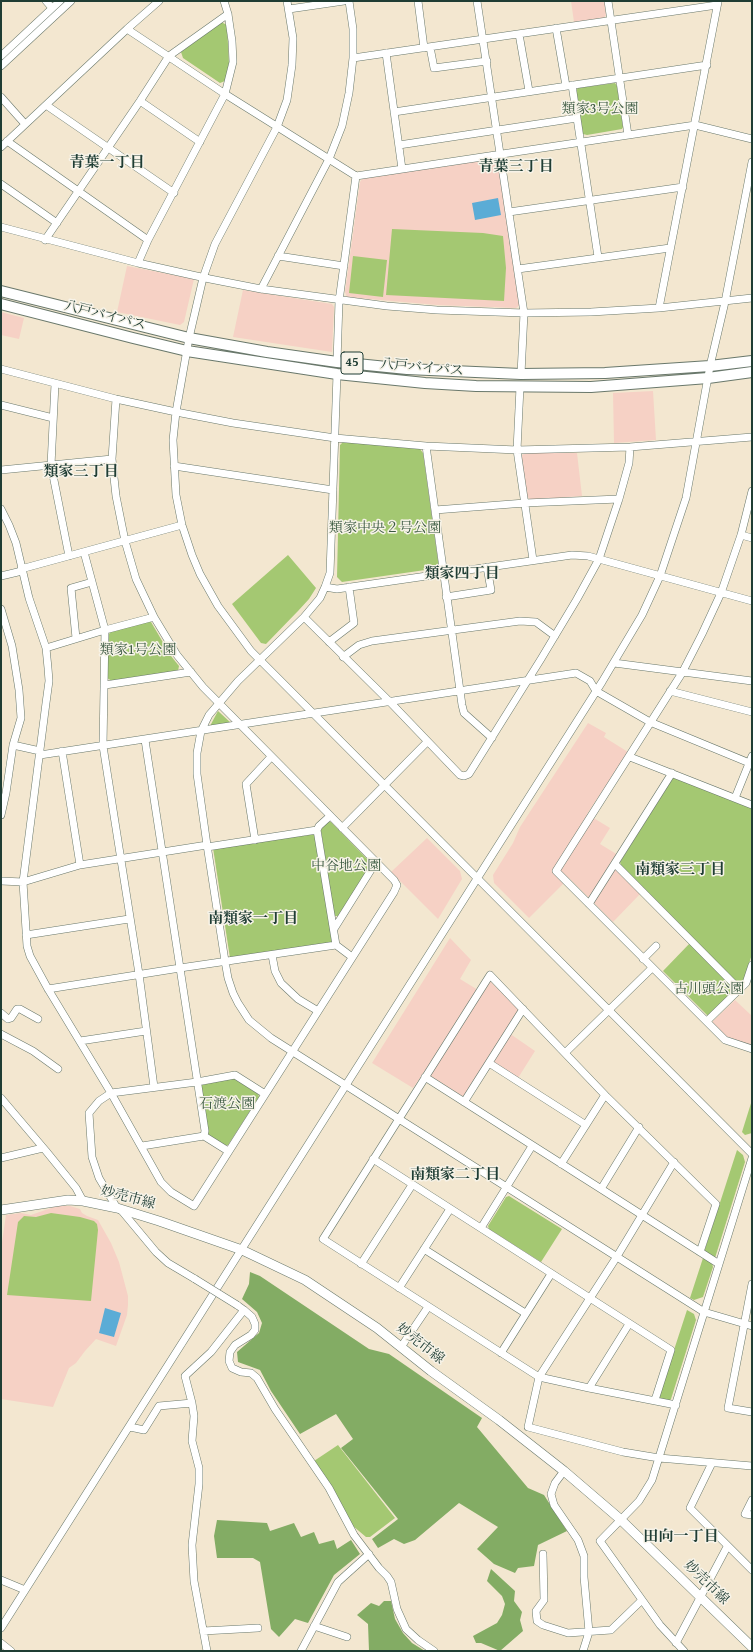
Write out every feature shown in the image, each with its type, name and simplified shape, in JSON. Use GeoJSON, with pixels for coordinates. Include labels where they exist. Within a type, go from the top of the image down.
{"type":"FeatureCollection","features":[{"type":"Feature","properties":{"kind":"highway","name":"八戸バイパス"},"geometry":{"type":"LineString","coordinates":[[1,291],[189,338],[267,352],[337,362],[414,369],[521,374],[613,372],[710,366],[752,361]]}},
{"type":"Feature","properties":{"kind":"highway","name":"八戸バイパス"},"geometry":{"type":"LineString","coordinates":[[1,304],[133,338],[187,350],[337,374],[425,383],[520,387],[592,387],[708,378],[752,372]]}},
{"type":"Feature","properties":{"kind":"main road","name":"妙売市線"},"geometry":{"type":"LineString","coordinates":[[1,1210],[68,1200],[83,1201],[119,1209],[159,1220],[242,1250],[305,1280],[377,1328],[431,1371],[499,1420],[564,1471],[620,1519],[752,1647]]}},
{"type":"Feature","properties":{"kind":"street"},"geometry":{"type":"LineString","coordinates":[[46,1],[52,8]]}},
{"type":"Feature","properties":{"kind":"street"},"geometry":{"type":"LineString","coordinates":[[1,56],[60,1]]}},
{"type":"Feature","properties":{"kind":"street"},"geometry":{"type":"LineString","coordinates":[[1,66],[71,1]]}},
{"type":"Feature","properties":{"kind":"street"},"geometry":{"type":"LineString","coordinates":[[1,147],[127,28],[159,1]]}},
{"type":"Feature","properties":{"kind":"street"},"geometry":{"type":"LineString","coordinates":[[138,264],[148,240],[225,94],[232,62],[232,41],[228,14],[224,1]]}},
{"type":"Feature","properties":{"kind":"street"},"geometry":{"type":"LineString","coordinates":[[287,1],[293,38],[292,65],[287,100],[277,127],[216,244],[203,278],[189,338],[176,412],[173,440],[176,495],[182,525],[200,574],[218,606],[234,630],[260,660],[478,877],[752,1154]]}},
{"type":"Feature","properties":{"kind":"street"},"geometry":{"type":"LineString","coordinates":[[289,9],[344,1]]}},
{"type":"Feature","properties":{"kind":"street"},"geometry":{"type":"LineString","coordinates":[[261,289],[329,159],[342,126],[354,58],[353,29],[349,1]]}},
{"type":"Feature","properties":{"kind":"street"},"geometry":{"type":"LineString","coordinates":[[418,1],[427,47],[434,68],[487,61]]}},
{"type":"Feature","properties":{"kind":"street"},"geometry":{"type":"LineString","coordinates":[[477,1],[524,313],[521,374]]}},
{"type":"Feature","properties":{"kind":"street"},"geometry":{"type":"LineString","coordinates":[[608,1],[628,135]]}},
{"type":"Feature","properties":{"kind":"street"},"geometry":{"type":"LineString","coordinates":[[354,58],[718,3],[659,308]]}},
{"type":"Feature","properties":{"kind":"street"},"geometry":{"type":"LineString","coordinates":[[45,240],[169,56],[228,14]]}},
{"type":"Feature","properties":{"kind":"street"},"geometry":{"type":"LineString","coordinates":[[127,28],[225,94],[356,176],[695,125],[752,139]]}},
{"type":"Feature","properties":{"kind":"street"},"geometry":{"type":"LineString","coordinates":[[556,28],[577,118],[598,257]]}},
{"type":"Feature","properties":{"kind":"street"},"geometry":{"type":"LineString","coordinates":[[519,34],[529,91]]}},
{"type":"Feature","properties":{"kind":"street"},"geometry":{"type":"LineString","coordinates":[[386,53],[402,169]]}},
{"type":"Feature","properties":{"kind":"street"},"geometry":{"type":"LineString","coordinates":[[394,112],[706,65]]}},
{"type":"Feature","properties":{"kind":"street"},"geometry":{"type":"LineString","coordinates":[[1,97],[25,124]]}},
{"type":"Feature","properties":{"kind":"street"},"geometry":{"type":"LineString","coordinates":[[140,101],[200,142]]}},
{"type":"Feature","properties":{"kind":"street"},"geometry":{"type":"LineString","coordinates":[[46,105],[174,193]]}},
{"type":"Feature","properties":{"kind":"street"},"geometry":{"type":"LineString","coordinates":[[399,145],[577,118]]}},
{"type":"Feature","properties":{"kind":"street"},"geometry":{"type":"LineString","coordinates":[[7,141],[148,240]]}},
{"type":"Feature","properties":{"kind":"street"},"geometry":{"type":"LineString","coordinates":[[1,1628],[614,663],[642,614],[660,576],[686,498],[710,366],[725,302],[752,162]]}},
{"type":"Feature","properties":{"kind":"street"},"geometry":{"type":"LineString","coordinates":[[337,362],[339,301],[356,176]]}},
{"type":"Feature","properties":{"kind":"street"},"geometry":{"type":"LineString","coordinates":[[1,184],[57,223]]}},
{"type":"Feature","properties":{"kind":"street"},"geometry":{"type":"LineString","coordinates":[[509,212],[683,187]]}},
{"type":"Feature","properties":{"kind":"street"},"geometry":{"type":"LineString","coordinates":[[1,227],[138,264],[261,289],[339,301],[437,310],[524,313],[592,312],[659,308],[752,298]]}},
{"type":"Feature","properties":{"kind":"street"},"geometry":{"type":"LineString","coordinates":[[518,269],[670,248]]}},
{"type":"Feature","properties":{"kind":"street"},"geometry":{"type":"LineString","coordinates":[[278,256],[344,266]]}},
{"type":"Feature","properties":{"kind":"street"},"geometry":{"type":"LineString","coordinates":[[1,369],[116,399],[176,412],[233,423],[335,438],[426,446],[517,450],[630,448],[752,437]]}},
{"type":"Feature","properties":{"kind":"street"},"geometry":{"type":"LineString","coordinates":[[337,374],[330,573],[326,587],[320,598],[304,618],[260,660],[209,714],[202,731],[197,752],[197,774],[207,846],[228,978],[233,993],[249,1020],[271,1038],[507,1187],[616,1258],[704,1312],[752,1326]]}},
{"type":"Feature","properties":{"kind":"street"},"geometry":{"type":"LineString","coordinates":[[55,384],[51,465],[69,556]]}},
{"type":"Feature","properties":{"kind":"street"},"geometry":{"type":"LineString","coordinates":[[520,387],[517,450],[533,560]]}},
{"type":"Feature","properties":{"kind":"street"},"geometry":{"type":"LineString","coordinates":[[1,509],[16,543],[29,598],[46,648],[49,681],[23,882],[26,935],[30,956],[48,989],[112,1093],[161,1182],[171,1192],[194,1206],[394,892],[397,885],[394,880],[218,703],[177,655],[154,617],[136,579],[125,541],[116,496],[112,459],[116,399]]}},
{"type":"Feature","properties":{"kind":"street"},"geometry":{"type":"LineString","coordinates":[[1,406],[53,418]]}},
{"type":"Feature","properties":{"kind":"street"},"geometry":{"type":"LineString","coordinates":[[426,446],[459,690],[464,713],[492,738]]}},
{"type":"Feature","properties":{"kind":"street"},"geometry":{"type":"LineString","coordinates":[[304,618],[390,702],[460,775],[464,776],[469,774],[555,636],[599,559],[619,499],[629,463],[630,448]]}},
{"type":"Feature","properties":{"kind":"street"},"geometry":{"type":"LineString","coordinates":[[1,470],[112,459]]}},
{"type":"Feature","properties":{"kind":"street"},"geometry":{"type":"LineString","coordinates":[[174,466],[334,490]]}},
{"type":"Feature","properties":{"kind":"street"},"geometry":{"type":"LineString","coordinates":[[752,491],[741,535],[721,593],[682,673],[650,722],[630,757],[556,871],[725,1040],[752,1049]]}},
{"type":"Feature","properties":{"kind":"street"},"geometry":{"type":"LineString","coordinates":[[435,510],[525,503],[619,499]]}},
{"type":"Feature","properties":{"kind":"street"},"geometry":{"type":"LineString","coordinates":[[1,576],[182,525]]}},
{"type":"Feature","properties":{"kind":"street"},"geometry":{"type":"LineString","coordinates":[[741,535],[752,538]]}},
{"type":"Feature","properties":{"kind":"street"},"geometry":{"type":"LineString","coordinates":[[84,552],[105,630],[103,746],[154,1087]]}},
{"type":"Feature","properties":{"kind":"street"},"geometry":{"type":"LineString","coordinates":[[326,587],[337,589],[572,555],[588,556],[752,601]]}},
{"type":"Feature","properties":{"kind":"street"},"geometry":{"type":"LineString","coordinates":[[446,597],[490,590],[487,567]]}},
{"type":"Feature","properties":{"kind":"street"},"geometry":{"type":"LineString","coordinates":[[76,638],[71,588],[92,582]]}},
{"type":"Feature","properties":{"kind":"street"},"geometry":{"type":"LineString","coordinates":[[329,642],[354,623],[349,587]]}},
{"type":"Feature","properties":{"kind":"street"},"geometry":{"type":"LineString","coordinates":[[1,609],[12,646],[19,690],[21,718],[13,745],[6,793],[1,815]]}},
{"type":"Feature","properties":{"kind":"street"},"geometry":{"type":"LineString","coordinates":[[46,648],[76,638],[154,617]]}},
{"type":"Feature","properties":{"kind":"street"},"geometry":{"type":"LineString","coordinates":[[343,657],[359,645],[372,641],[520,621],[536,622],[555,636]]}},
{"type":"Feature","properties":{"kind":"street"},"geometry":{"type":"LineString","coordinates":[[614,663],[752,681]]}},
{"type":"Feature","properties":{"kind":"street"},"geometry":{"type":"LineString","coordinates":[[105,685],[191,672]]}},
{"type":"Feature","properties":{"kind":"street"},"geometry":{"type":"LineString","coordinates":[[13,745],[40,753],[103,746],[576,673],[590,681],[596,691],[650,722],[751,761],[735,798]]}},
{"type":"Feature","properties":{"kind":"street"},"geometry":{"type":"LineString","coordinates":[[670,691],[752,712]]}},
{"type":"Feature","properties":{"kind":"street"},"geometry":{"type":"LineString","coordinates":[[145,740],[205,1131],[204,1136]]}},
{"type":"Feature","properties":{"kind":"street"},"geometry":{"type":"LineString","coordinates":[[342,828],[427,742]]}},
{"type":"Feature","properties":{"kind":"street"},"geometry":{"type":"LineString","coordinates":[[62,751],[80,865]]}},
{"type":"Feature","properties":{"kind":"street"},"geometry":{"type":"LineString","coordinates":[[255,840],[246,784],[271,757]]}},
{"type":"Feature","properties":{"kind":"street"},"geometry":{"type":"LineString","coordinates":[[630,757],[752,805]]}},
{"type":"Feature","properties":{"kind":"street"},"geometry":{"type":"LineString","coordinates":[[589,904],[672,773]]}},
{"type":"Feature","properties":{"kind":"street"},"geometry":{"type":"LineString","coordinates":[[330,816],[319,826],[317,830],[336,945]]}},
{"type":"Feature","properties":{"kind":"street"},"geometry":{"type":"LineString","coordinates":[[1,881],[23,882],[80,865],[317,830]]}},
{"type":"Feature","properties":{"kind":"street"},"geometry":{"type":"LineString","coordinates":[[334,929],[376,862]]}},
{"type":"Feature","properties":{"kind":"street"},"geometry":{"type":"LineString","coordinates":[[615,864],[740,990]]}},
{"type":"Feature","properties":{"kind":"street"},"geometry":{"type":"LineString","coordinates":[[26,935],[129,919]]}},
{"type":"Feature","properties":{"kind":"street"},"geometry":{"type":"LineString","coordinates":[[48,989],[138,974],[336,945],[352,957]]}},
{"type":"Feature","properties":{"kind":"street"},"geometry":{"type":"LineString","coordinates":[[643,959],[656,946]]}},
{"type":"Feature","properties":{"kind":"street"},"geometry":{"type":"LineString","coordinates":[[272,955],[275,971],[281,983],[298,999],[318,1011]]}},
{"type":"Feature","properties":{"kind":"street"},"geometry":{"type":"LineString","coordinates":[[707,1021],[746,984],[752,965]]}},
{"type":"Feature","properties":{"kind":"street"},"geometry":{"type":"LineString","coordinates":[[566,1052],[610,1011],[652,968]]}},
{"type":"Feature","properties":{"kind":"street"},"geometry":{"type":"LineString","coordinates":[[676,1405],[540,1377],[323,1239],[490,975],[566,1052],[605,1095],[716,1204],[700,1252]]}},
{"type":"Feature","properties":{"kind":"street"},"geometry":{"type":"LineString","coordinates":[[1,1013],[8,1018],[11,1018],[17,1009],[20,1008],[38,1019]]}},
{"type":"Feature","properties":{"kind":"street"},"geometry":{"type":"LineString","coordinates":[[464,1102],[523,1009]]}},
{"type":"Feature","properties":{"kind":"street"},"geometry":{"type":"LineString","coordinates":[[80,1041],[146,1031]]}},
{"type":"Feature","properties":{"kind":"street"},"geometry":{"type":"LineString","coordinates":[[1,1034],[33,1051],[58,1069]]}},
{"type":"Feature","properties":{"kind":"street"},"geometry":{"type":"LineString","coordinates":[[489,1063],[586,1125]]}},
{"type":"Feature","properties":{"kind":"street"},"geometry":{"type":"LineString","coordinates":[[265,1094],[235,1075],[197,1082],[112,1093],[99,1101],[89,1113],[92,1157],[99,1178],[119,1209],[156,1252],[168,1263],[244,1310],[252,1317],[255,1324],[251,1335],[236,1345],[230,1352],[232,1368],[241,1372],[251,1373],[257,1378],[275,1409],[329,1488],[354,1535],[391,1582],[397,1609],[406,1629],[418,1640],[434,1651]]}},
{"type":"Feature","properties":{"kind":"street"},"geometry":{"type":"LineString","coordinates":[[425,1077],[719,1264]]}},
{"type":"Feature","properties":{"kind":"street"},"geometry":{"type":"LineString","coordinates":[[561,1164],[605,1095]]}},
{"type":"Feature","properties":{"kind":"street"},"geometry":{"type":"LineString","coordinates":[[1,1098],[4,1105],[43,1148],[76,1188],[83,1201]]}},
{"type":"Feature","properties":{"kind":"street"},"geometry":{"type":"LineString","coordinates":[[601,1189],[639,1127]]}},
{"type":"Feature","properties":{"kind":"street"},"geometry":{"type":"LineString","coordinates":[[142,1146],[204,1136],[228,1152]]}},
{"type":"Feature","properties":{"kind":"street"},"geometry":{"type":"LineString","coordinates":[[481,1228],[532,1146]]}},
{"type":"Feature","properties":{"kind":"street"},"geometry":{"type":"LineString","coordinates":[[1,1158],[43,1148]]}},
{"type":"Feature","properties":{"kind":"street"},"geometry":{"type":"LineString","coordinates":[[684,1651],[676,1644],[642,1600],[600,1541],[639,1501],[652,1480],[752,1158]]}},
{"type":"Feature","properties":{"kind":"street"},"geometry":{"type":"LineString","coordinates":[[373,1159],[450,1210],[481,1228],[671,1350],[655,1400]]}},
{"type":"Feature","properties":{"kind":"street"},"geometry":{"type":"LineString","coordinates":[[674,1162],[616,1258],[589,1298],[540,1377],[528,1427],[624,1452],[659,1458],[752,1466]]}},
{"type":"Feature","properties":{"kind":"street"},"geometry":{"type":"LineString","coordinates":[[361,1264],[412,1185]]}},
{"type":"Feature","properties":{"kind":"street"},"geometry":{"type":"LineString","coordinates":[[398,1288],[450,1210]]}},
{"type":"Feature","properties":{"kind":"street"},"geometry":{"type":"LineString","coordinates":[[424,1249],[525,1313]]}},
{"type":"Feature","properties":{"kind":"street"},"geometry":{"type":"LineString","coordinates":[[501,1353],[551,1274]]}},
{"type":"Feature","properties":{"kind":"street"},"geometry":{"type":"LineString","coordinates":[[752,1284],[728,1408],[752,1412]]}},
{"type":"Feature","properties":{"kind":"street"},"geometry":{"type":"LineString","coordinates":[[401,1347],[428,1307]]}},
{"type":"Feature","properties":{"kind":"street"},"geometry":{"type":"LineString","coordinates":[[207,1651],[194,1581],[192,1557],[199,1468],[192,1441],[194,1416],[192,1402],[185,1376],[211,1352],[244,1310]]}},
{"type":"Feature","properties":{"kind":"street"},"geometry":{"type":"LineString","coordinates":[[589,1388],[629,1324]]}},
{"type":"Feature","properties":{"kind":"street"},"geometry":{"type":"LineString","coordinates":[[130,1427],[144,1430],[159,1406],[192,1402]]}},
{"type":"Feature","properties":{"kind":"street"},"geometry":{"type":"LineString","coordinates":[[712,1463],[690,1508],[727,1547],[752,1570]]}},
{"type":"Feature","properties":{"kind":"street"},"geometry":{"type":"LineString","coordinates":[[564,1471],[555,1483],[550,1494],[554,1505],[578,1540],[584,1556],[584,1577],[589,1632],[583,1651]]}},
{"type":"Feature","properties":{"kind":"street"},"geometry":{"type":"LineString","coordinates":[[752,1500],[745,1514],[752,1515]]}},
{"type":"Feature","properties":{"kind":"street"},"geometry":{"type":"LineString","coordinates":[[672,1651],[727,1547]]}},
{"type":"Feature","properties":{"kind":"street"},"geometry":{"type":"LineString","coordinates":[[301,1651],[338,1582],[369,1554]]}},
{"type":"Feature","properties":{"kind":"street"},"geometry":{"type":"LineString","coordinates":[[544,1554],[544,1600],[536,1611],[537,1621],[554,1629],[568,1633],[611,1630],[642,1600]]}},
{"type":"Feature","properties":{"kind":"street"},"geometry":{"type":"LineString","coordinates":[[1,1580],[25,1590]]}},
{"type":"Feature","properties":{"kind":"street"},"geometry":{"type":"LineString","coordinates":[[314,1626],[347,1637]]}},
{"type":"Feature","properties":{"kind":"street"},"geometry":{"type":"LineString","coordinates":[[203,1631],[258,1628]]}},
{"type":"Feature","properties":{"kind":"street"},"geometry":{"type":"LineString","coordinates":[[1,1643],[11,1651]]}},
{"type":"Feature","properties":{"kind":"shaded area"},"geometry":{"type":"Polygon","coordinates":[[[571,1],[605,1],[606,15],[604,18],[574,22],[571,1]]]}},
{"type":"Feature","properties":{"kind":"shaded area"},"geometry":{"type":"Polygon","coordinates":[[[497,158],[520,305],[516,308],[437,305],[347,297],[345,292],[360,182],[363,178],[497,158]]]}},
{"type":"Feature","properties":{"kind":"shaded area"},"geometry":{"type":"Polygon","coordinates":[[[127,266],[194,279],[184,322],[180,325],[117,312],[127,266]]]}},
{"type":"Feature","properties":{"kind":"shaded area"},"geometry":{"type":"Polygon","coordinates":[[[243,290],[332,304],[334,307],[332,352],[233,337],[243,290]]]}},
{"type":"Feature","properties":{"kind":"shaded area"},"geometry":{"type":"Polygon","coordinates":[[[1,312],[24,318],[19,339],[1,335],[1,312]]]}},
{"type":"Feature","properties":{"kind":"shaded area"},"geometry":{"type":"Polygon","coordinates":[[[653,391],[656,440],[614,443],[613,393],[653,391]]]}},
{"type":"Feature","properties":{"kind":"shaded area"},"geometry":{"type":"Polygon","coordinates":[[[525,453],[577,453],[582,496],[531,500],[526,496],[521,456],[525,453]]]}},
{"type":"Feature","properties":{"kind":"shaded area"},"geometry":{"type":"Polygon","coordinates":[[[588,723],[606,733],[604,737],[628,752],[587,814],[610,828],[600,844],[618,855],[612,864],[641,893],[613,922],[569,878],[529,918],[494,883],[493,875],[513,843],[520,827],[588,723]]]}},
{"type":"Feature","properties":{"kind":"shaded area"},"geometry":{"type":"Polygon","coordinates":[[[427,838],[460,871],[462,879],[438,919],[391,872],[427,838]]]}},
{"type":"Feature","properties":{"kind":"shaded area"},"geometry":{"type":"Polygon","coordinates":[[[450,938],[471,960],[460,979],[483,993],[490,981],[520,1011],[506,1031],[535,1051],[518,1078],[488,1060],[464,1097],[424,1072],[413,1088],[372,1063],[450,938]]]}},
{"type":"Feature","properties":{"kind":"shaded area"},"geometry":{"type":"Polygon","coordinates":[[[735,1000],[752,1016],[752,1046],[727,1038],[713,1024],[713,1021],[735,1000]]]}},
{"type":"Feature","properties":{"kind":"shaded area"},"geometry":{"type":"Polygon","coordinates":[[[57,1206],[70,1206],[80,1209],[82,1213],[98,1220],[111,1243],[119,1262],[128,1296],[128,1305],[127,1315],[116,1346],[96,1339],[76,1363],[69,1368],[53,1407],[1,1399],[1,1249],[6,1215],[21,1213],[31,1215],[57,1206]]]}},
{"type":"Feature","properties":{"kind":"green space"},"geometry":{"type":"Polygon","coordinates":[[[221,22],[227,25],[229,63],[225,81],[220,83],[183,58],[181,52],[221,22]]]}},
{"type":"Feature","properties":{"kind":"green space","name":"類家3号公園"},"geometry":{"type":"Polygon","coordinates":[[[615,83],[617,86],[623,127],[622,129],[587,135],[583,134],[576,91],[578,88],[615,83]]]}},
{"type":"Feature","properties":{"kind":"green space"},"geometry":{"type":"Polygon","coordinates":[[[392,229],[483,233],[503,236],[506,268],[504,301],[386,295],[392,229]]]}},
{"type":"Feature","properties":{"kind":"green space"},"geometry":{"type":"Polygon","coordinates":[[[353,256],[387,260],[383,297],[349,293],[353,256]]]}},
{"type":"Feature","properties":{"kind":"green space","name":"類家中央２号公園"},"geometry":{"type":"Polygon","coordinates":[[[343,442],[420,449],[423,453],[439,568],[342,582],[337,577],[340,445],[343,442]]]}},
{"type":"Feature","properties":{"kind":"green space"},"geometry":{"type":"Polygon","coordinates":[[[288,555],[316,588],[309,599],[266,644],[261,643],[232,604],[288,555]]]}},
{"type":"Feature","properties":{"kind":"green space","name":"類家1号公園"},"geometry":{"type":"Polygon","coordinates":[[[148,621],[151,622],[171,656],[179,666],[178,671],[112,681],[107,678],[109,634],[111,631],[148,621]]]}},
{"type":"Feature","properties":{"kind":"green space"},"geometry":{"type":"Polygon","coordinates":[[[218,711],[231,723],[210,726],[218,711]]]}},
{"type":"Feature","properties":{"kind":"green space"},"geometry":{"type":"Polygon","coordinates":[[[675,777],[752,808],[752,954],[743,983],[739,984],[621,865],[620,862],[675,777]]]}},
{"type":"Feature","properties":{"kind":"green space","name":"中谷地公園"},"geometry":{"type":"Polygon","coordinates":[[[328,822],[331,822],[370,862],[371,865],[338,916],[334,916],[321,831],[321,828],[328,822]]]}},
{"type":"Feature","properties":{"kind":"green space"},"geometry":{"type":"Polygon","coordinates":[[[316,834],[333,943],[230,958],[213,848],[316,834]]]}},
{"type":"Feature","properties":{"kind":"green space","name":"古川頭公園"},"geometry":{"type":"Polygon","coordinates":[[[690,943],[735,988],[735,991],[708,1016],[663,971],[690,943]]]}},
{"type":"Feature","properties":{"kind":"green space","name":"石渡公園"},"geometry":{"type":"Polygon","coordinates":[[[234,1078],[258,1093],[259,1097],[228,1145],[225,1145],[208,1135],[200,1088],[202,1085],[234,1078]]]}},
{"type":"Feature","properties":{"kind":"green space"},"geometry":{"type":"Polygon","coordinates":[[[752,1100],[752,1133],[745,1135],[742,1132],[752,1100]]]}},
{"type":"Feature","properties":{"kind":"green space"},"geometry":{"type":"Polygon","coordinates":[[[737,1150],[743,1155],[745,1162],[715,1258],[705,1252],[705,1249],[737,1150]]]}},
{"type":"Feature","properties":{"kind":"green space"},"geometry":{"type":"Polygon","coordinates":[[[509,1196],[562,1229],[541,1262],[489,1229],[488,1226],[506,1197],[509,1196]]]}},
{"type":"Feature","properties":{"kind":"green space"},"geometry":{"type":"Polygon","coordinates":[[[51,1213],[80,1217],[94,1221],[97,1224],[98,1230],[91,1301],[7,1295],[18,1222],[24,1216],[36,1217],[51,1213]]]}},
{"type":"Feature","properties":{"kind":"green space"},"geometry":{"type":"Polygon","coordinates":[[[703,1258],[712,1263],[713,1267],[703,1297],[694,1300],[690,1298],[703,1258]]]}},
{"type":"Feature","properties":{"kind":"green space"},"geometry":{"type":"Polygon","coordinates":[[[250,1272],[260,1276],[369,1349],[389,1354],[482,1418],[477,1427],[528,1488],[544,1495],[567,1531],[538,1545],[534,1566],[518,1568],[515,1573],[494,1564],[477,1549],[498,1527],[459,1503],[415,1540],[404,1544],[394,1539],[378,1548],[372,1539],[398,1519],[341,1448],[353,1439],[336,1414],[300,1434],[271,1391],[260,1370],[238,1362],[237,1352],[259,1333],[262,1323],[257,1312],[242,1299],[249,1284],[250,1272]]]}},
{"type":"Feature","properties":{"kind":"green space"},"geometry":{"type":"Polygon","coordinates":[[[687,1310],[694,1314],[696,1320],[671,1399],[669,1401],[660,1399],[659,1396],[687,1310]]]}},
{"type":"Feature","properties":{"kind":"green space"},"geometry":{"type":"Polygon","coordinates":[[[338,1445],[395,1518],[370,1537],[366,1537],[353,1526],[314,1461],[338,1445]]]}},
{"type":"Feature","properties":{"kind":"green space"},"geometry":{"type":"Polygon","coordinates":[[[217,1520],[267,1523],[270,1531],[294,1523],[301,1537],[314,1532],[319,1544],[334,1540],[337,1549],[351,1540],[360,1554],[334,1575],[308,1623],[295,1619],[279,1637],[271,1629],[260,1562],[253,1558],[217,1558],[214,1536],[217,1520]]]}},
{"type":"Feature","properties":{"kind":"green space"},"geometry":{"type":"Polygon","coordinates":[[[491,1569],[515,1591],[514,1601],[522,1612],[520,1620],[523,1631],[500,1651],[481,1643],[476,1643],[473,1636],[497,1623],[502,1615],[505,1604],[502,1596],[487,1581],[491,1569]]]}},
{"type":"Feature","properties":{"kind":"green space"},"geometry":{"type":"Polygon","coordinates":[[[384,1601],[391,1601],[395,1619],[403,1633],[412,1643],[425,1651],[369,1651],[368,1624],[357,1615],[371,1603],[379,1606],[384,1601]]]}},
{"type":"Feature","properties":{"kind":"water"},"geometry":{"type":"Polygon","coordinates":[[[498,198],[501,215],[475,220],[472,203],[498,198]]]}},
{"type":"Feature","properties":{"kind":"water"},"geometry":{"type":"Polygon","coordinates":[[[105,1308],[121,1313],[114,1337],[99,1333],[105,1308]]]}},
{"type":"Feature","properties":{"kind":"district","name":"青葉一丁目"},"geometry":{"type":"Point","coordinates":[107,163]}},
{"type":"Feature","properties":{"kind":"district","name":"青葉三丁目"},"geometry":{"type":"Point","coordinates":[516,167]}},
{"type":"Feature","properties":{"kind":"district","name":"類家三丁目"},"geometry":{"type":"Point","coordinates":[81,472]}},
{"type":"Feature","properties":{"kind":"district","name":"類家四丁目"},"geometry":{"type":"Point","coordinates":[462,574]}},
{"type":"Feature","properties":{"kind":"district","name":"南類家三丁目"},"geometry":{"type":"Point","coordinates":[680,870]}},
{"type":"Feature","properties":{"kind":"district","name":"南類家一丁目"},"geometry":{"type":"Point","coordinates":[253,919]}},
{"type":"Feature","properties":{"kind":"district","name":"南類家二丁目"},"geometry":{"type":"Point","coordinates":[455,1175]}},
{"type":"Feature","properties":{"kind":"district","name":"田向一丁目"},"geometry":{"type":"Point","coordinates":[681,1537]}}]}
